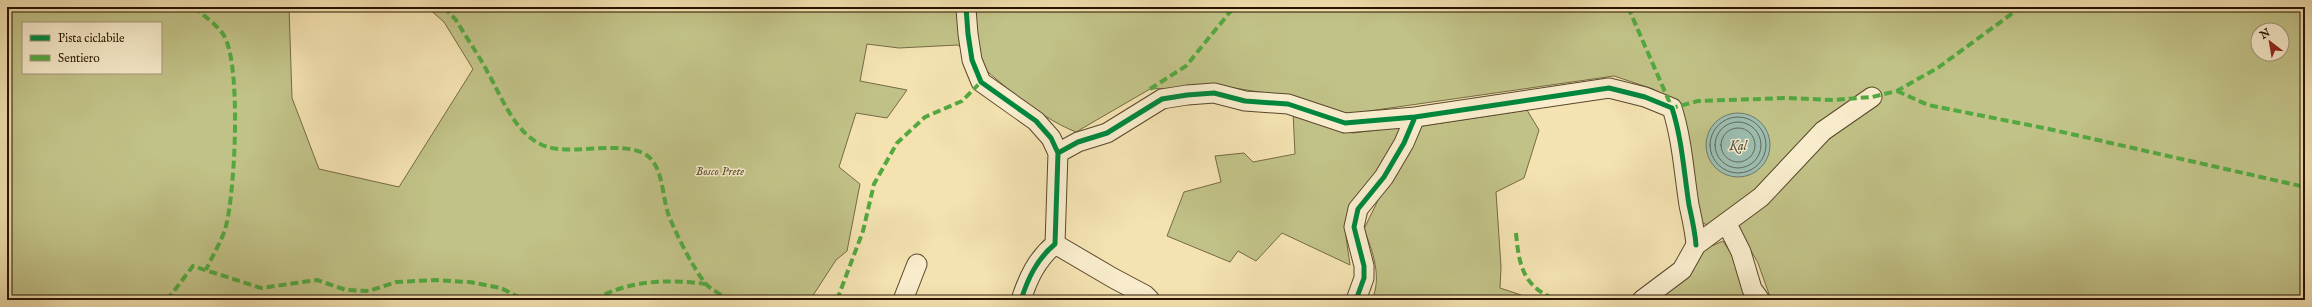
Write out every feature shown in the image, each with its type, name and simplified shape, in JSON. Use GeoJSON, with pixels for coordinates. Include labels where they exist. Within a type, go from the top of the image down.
{"type":"FeatureCollection","features":[{"type":"Feature","properties":{"kind":"street"},"geometry":{"type":"LineString","coordinates":[[966,9],[972,60],[981,82],[1036,121],[1051,138],[1058,153],[1055,244],[1046,252],[1029,277],[1021,300]]}},
{"type":"Feature","properties":{"kind":"street"},"geometry":{"type":"LineString","coordinates":[[1058,153],[1078,142],[1107,133],[1162,99],[1187,95],[1214,93],[1244,101],[1288,104],[1345,123],[1415,117],[1609,88],[1646,97],[1672,108],[1679,135],[1696,245]]}},
{"type":"Feature","properties":{"kind":"street"},"geometry":{"type":"LineString","coordinates":[[1642,300],[1666,284],[1682,270],[1696,245],[1727,224],[1761,197],[1823,131],[1872,97]]}},
{"type":"Feature","properties":{"kind":"street"},"geometry":{"type":"LineString","coordinates":[[1356,300],[1364,278],[1364,266],[1354,227],[1358,209],[1384,177],[1404,143],[1415,117]]}},
{"type":"Feature","properties":{"kind":"street"},"geometry":{"type":"LineString","coordinates":[[1727,224],[1742,252],[1752,289],[1760,300]]}},
{"type":"Feature","properties":{"kind":"street"},"geometry":{"type":"LineString","coordinates":[[1055,244],[1145,295],[1150,300]]}},
{"type":"Feature","properties":{"kind":"street"},"geometry":{"type":"LineString","coordinates":[[903,300],[917,264]]}},
{"type":"Feature","properties":{"kind":"green space","name":"Bosco Prete"},"geometry":{"type":"Polygon","coordinates":[[[7,7],[289,7],[292,98],[319,169],[399,187],[473,69],[444,22],[427,7],[2305,7],[2305,300],[1775,300],[1769,294],[1758,263],[1741,233],[1701,223],[1674,101],[1653,89],[1614,76],[1348,114],[1290,97],[1222,86],[1150,89],[1076,132],[1045,116],[1014,94],[958,45],[899,48],[867,44],[860,81],[907,90],[887,118],[856,113],[839,167],[860,184],[847,251],[836,260],[810,300],[7,300],[7,7]]]}},
{"type":"Feature","properties":{"kind":"green space"},"geometry":{"type":"Polygon","coordinates":[[[1527,110],[1539,130],[1524,178],[1496,192],[1501,267],[1500,288],[1536,300],[1372,300],[1376,282],[1375,264],[1364,229],[1382,192],[1409,154],[1422,126],[1527,110]]]}},
{"type":"Feature","properties":{"kind":"green space"},"geometry":{"type":"Polygon","coordinates":[[[1293,112],[1330,128],[1353,133],[1402,127],[1376,177],[1352,204],[1346,237],[1350,265],[1282,233],[1256,261],[1238,251],[1230,262],[1167,236],[1184,192],[1221,182],[1215,156],[1244,153],[1253,162],[1295,154],[1293,112]]]}},
{"type":"Feature","properties":{"kind":"green space"},"geometry":{"type":"Polygon","coordinates":[[[1723,241],[1734,258],[1742,288],[1749,300],[1654,300],[1689,277],[1705,249],[1723,241]]]}},
{"type":"Feature","properties":{"kind":"water","name":"Kal"},"geometry":{"type":"Polygon","coordinates":[[[1732,113],[1744,113],[1761,122],[1768,133],[1770,145],[1768,157],[1761,168],[1744,177],[1732,177],[1720,172],[1711,163],[1706,151],[1706,139],[1711,127],[1720,118],[1732,113]]]}},
{"type":"Feature","properties":{"kind":"marked path"},"geometry":{"type":"LineString","coordinates":[[194,7],[213,23],[223,34],[229,49],[233,71],[235,98],[234,158],[229,209],[224,232],[206,270]]}},
{"type":"Feature","properties":{"kind":"marked path"},"geometry":{"type":"LineString","coordinates":[[444,7],[456,20],[476,52],[504,104],[527,135],[548,147],[559,149],[629,149],[640,152],[649,157],[654,163],[660,177],[669,216],[680,242],[690,260],[707,286],[730,300]]}},
{"type":"Feature","properties":{"kind":"marked path"},"geometry":{"type":"LineString","coordinates":[[1150,89],[1186,66],[1234,7]]}},
{"type":"Feature","properties":{"kind":"marked path"},"geometry":{"type":"LineString","coordinates":[[1628,7],[1672,108],[1698,101],[1788,98],[1833,100],[1872,97],[1897,91],[1939,67],[2021,7]]}},
{"type":"Feature","properties":{"kind":"marked path"},"geometry":{"type":"LineString","coordinates":[[837,300],[863,231],[874,184],[897,143],[925,117],[962,101],[981,82]]}},
{"type":"Feature","properties":{"kind":"marked path"},"geometry":{"type":"LineString","coordinates":[[1897,91],[1928,105],[2049,129],[2305,187]]}},
{"type":"Feature","properties":{"kind":"marked path"},"geometry":{"type":"LineString","coordinates":[[1516,233],[1519,256],[1525,274],[1537,289],[1557,300]]}},
{"type":"Feature","properties":{"kind":"marked path"},"geometry":{"type":"LineString","coordinates":[[167,300],[193,266],[261,288],[317,280],[346,290],[369,291],[396,282],[435,280],[469,282],[501,288],[524,300]]}},
{"type":"Feature","properties":{"kind":"marked path"},"geometry":{"type":"LineString","coordinates":[[594,300],[620,288],[634,285],[663,282],[692,282],[706,284]]}},
{"type":"Feature","properties":{"kind":"cycle path"},"geometry":{"type":"LineString","coordinates":[[966,7],[972,60],[981,82],[1036,121],[1051,138],[1058,153],[1055,244],[1043,256],[1034,269],[1021,300]]}},
{"type":"Feature","properties":{"kind":"cycle path"},"geometry":{"type":"LineString","coordinates":[[1356,300],[1364,278],[1364,266],[1354,227],[1358,209],[1384,177],[1404,143],[1415,117],[1609,88],[1645,97],[1672,108],[1680,144],[1696,245]]}},
{"type":"Feature","properties":{"kind":"cycle path"},"geometry":{"type":"LineString","coordinates":[[1058,153],[1078,142],[1107,133],[1162,99],[1187,95],[1214,93],[1245,101],[1288,104],[1345,123],[1415,117]]}}]}
